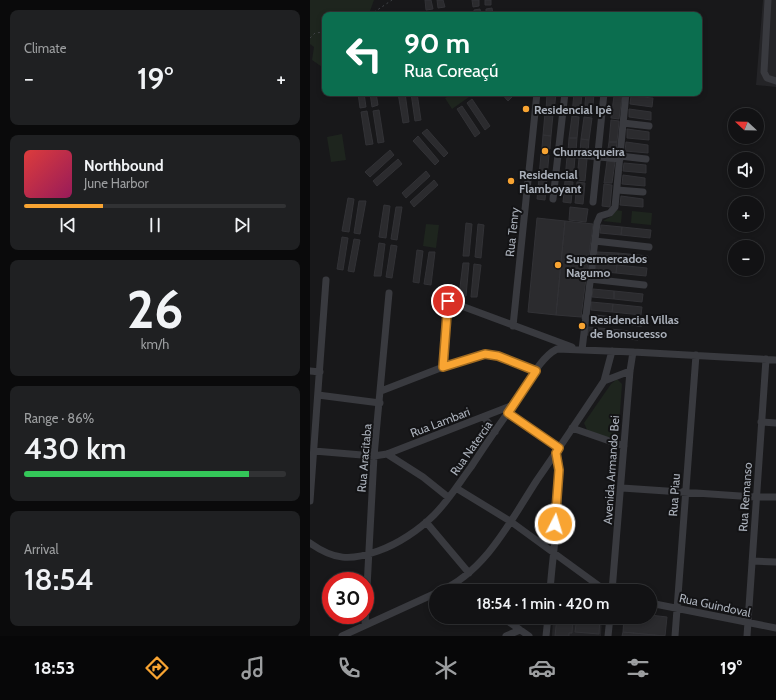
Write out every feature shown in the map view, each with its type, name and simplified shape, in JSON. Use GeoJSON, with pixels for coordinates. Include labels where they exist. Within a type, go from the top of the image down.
{"type":"FeatureCollection","features":[{"type":"Feature","properties":{"kind":"street"},"geometry":{"type":"LineString","coordinates":[[768,0],[764,66],[767,78],[776,81]]}},
{"type":"Feature","properties":{"kind":"street","name":"Rua Tenry"},"geometry":{"type":"LineString","coordinates":[[513,326],[537,96]]}},
{"type":"Feature","properties":{"kind":"street"},"geometry":{"type":"LineString","coordinates":[[554,199],[565,96]]}},
{"type":"Feature","properties":{"kind":"street"},"geometry":{"type":"LineString","coordinates":[[593,202],[604,96]]}},
{"type":"Feature","properties":{"kind":"street"},"geometry":{"type":"LineString","coordinates":[[443,367],[448,301],[581,350],[598,220],[603,214],[614,211],[626,96]]}},
{"type":"Feature","properties":{"kind":"street"},"geometry":{"type":"LineString","coordinates":[[623,123],[649,126]]}},
{"type":"Feature","properties":{"kind":"street"},"geometry":{"type":"LineString","coordinates":[[558,153],[646,160]]}},
{"type":"Feature","properties":{"kind":"street"},"geometry":{"type":"LineString","coordinates":[[617,190],[643,192]]}},
{"type":"Feature","properties":{"kind":"street"},"geometry":{"type":"LineString","coordinates":[[595,241],[649,247]]}},
{"type":"Feature","properties":{"kind":"street"},"geometry":{"type":"LineString","coordinates":[[590,279],[644,285]]}},
{"type":"Feature","properties":{"kind":"street"},"geometry":{"type":"LineString","coordinates":[[310,501],[326,280]]}},
{"type":"Feature","properties":{"kind":"street","name":"Rua Aracitaba"},"geometry":{"type":"LineString","coordinates":[[365,625],[374,456],[389,293]]}},
{"type":"Feature","properties":{"kind":"street"},"geometry":{"type":"LineString","coordinates":[[586,317],[640,323]]}},
{"type":"Feature","properties":{"kind":"street","name":"Rua Natercia"},"geometry":{"type":"LineString","coordinates":[[310,543],[318,549],[339,558],[350,559],[368,555],[396,542],[426,522],[434,515],[456,488],[536,371],[551,352],[557,349],[776,360]]}},
{"type":"Feature","properties":{"kind":"street"},"geometry":{"type":"LineString","coordinates":[[456,584],[486,555],[558,450],[604,381],[612,351]]}},
{"type":"Feature","properties":{"kind":"street","name":"Avenida Armando Bei"},"geometry":{"type":"LineString","coordinates":[[613,584],[622,488],[630,370],[633,352]]}},
{"type":"Feature","properties":{"kind":"street"},"geometry":{"type":"LineString","coordinates":[[381,392],[443,367],[485,354],[498,356],[536,371]]}},
{"type":"Feature","properties":{"kind":"street","name":"Rua Piau"},"geometry":{"type":"LineString","coordinates":[[675,636],[696,355]]}},
{"type":"Feature","properties":{"kind":"street","name":"Rua Remanso"},"geometry":{"type":"LineString","coordinates":[[747,636],[755,497],[766,359]]}},
{"type":"Feature","properties":{"kind":"street"},"geometry":{"type":"LineString","coordinates":[[604,381],[630,370]]}},
{"type":"Feature","properties":{"kind":"street"},"geometry":{"type":"LineString","coordinates":[[310,371],[320,372]]}},
{"type":"Feature","properties":{"kind":"street"},"geometry":{"type":"LineString","coordinates":[[318,395],[380,403]]}},
{"type":"Feature","properties":{"kind":"street","name":"Rua Lambari"},"geometry":{"type":"LineString","coordinates":[[314,452],[374,456],[387,454],[513,405]]}},
{"type":"Feature","properties":{"kind":"street"},"geometry":{"type":"LineString","coordinates":[[508,413],[558,450]]}},
{"type":"Feature","properties":{"kind":"street"},"geometry":{"type":"LineString","coordinates":[[484,417],[495,432]]}},
{"type":"Feature","properties":{"kind":"street"},"geometry":{"type":"LineString","coordinates":[[761,422],[776,423]]}},
{"type":"Feature","properties":{"kind":"street"},"geometry":{"type":"LineString","coordinates":[[572,428],[624,446]]}},
{"type":"Feature","properties":{"kind":"street"},"geometry":{"type":"LineString","coordinates":[[551,584],[559,476],[558,450]]}},
{"type":"Feature","properties":{"kind":"street"},"geometry":{"type":"LineString","coordinates":[[387,454],[423,477],[448,497]]}},
{"type":"Feature","properties":{"kind":"street"},"geometry":{"type":"LineString","coordinates":[[456,488],[510,521],[596,584]]}},
{"type":"Feature","properties":{"kind":"street"},"geometry":{"type":"LineString","coordinates":[[622,488],[755,497],[776,497]]}},
{"type":"Feature","properties":{"kind":"street"},"geometry":{"type":"LineString","coordinates":[[426,522],[469,573]]}},
{"type":"Feature","properties":{"kind":"street"},"geometry":{"type":"LineString","coordinates":[[752,561],[776,562]]}},
{"type":"Feature","properties":{"kind":"street"},"geometry":{"type":"LineString","coordinates":[[342,636],[429,596]]}},
{"type":"Feature","properties":{"kind":"street","name":"Rua Guindoval"},"geometry":{"type":"LineString","coordinates":[[657,604],[776,628]]}},
{"type":"Feature","properties":{"kind":"street"},"geometry":{"type":"LineString","coordinates":[[512,624],[529,636]]}},
{"type":"Feature","properties":{"kind":"street"},"geometry":{"type":"LineString","coordinates":[[546,636],[547,624]]}},
{"type":"Feature","properties":{"kind":"street"},"geometry":{"type":"LineString","coordinates":[[608,636],[609,624]]}},
{"type":"Feature","properties":{"kind":"street"},"geometry":{"type":"LineString","coordinates":[[506,636],[520,630]]}},
{"type":"Feature","properties":{"kind":"path"},"geometry":{"type":"LineString","coordinates":[[374,12],[392,0]]}},
{"type":"Feature","properties":{"kind":"path"},"geometry":{"type":"LineString","coordinates":[[310,38],[315,33],[322,32]]}},
{"type":"Feature","properties":{"kind":"shaded area"},"geometry":{"type":"Polygon","coordinates":[[[310,0],[374,0],[369,12],[322,12],[322,67],[312,60],[314,47],[310,44],[310,0]]]}},
{"type":"Feature","properties":{"kind":"shaded area"},"geometry":{"type":"Polygon","coordinates":[[[763,0],[776,0],[776,87],[756,85],[763,0]]]}},
{"type":"Feature","properties":{"kind":"shaded area"},"geometry":{"type":"Polygon","coordinates":[[[448,96],[469,97],[452,109],[445,98],[448,96]]]}},
{"type":"Feature","properties":{"kind":"shaded area"},"geometry":{"type":"Polygon","coordinates":[[[342,134],[346,160],[331,162],[327,137],[342,134]]]}},
{"type":"Feature","properties":{"kind":"shaded area"},"geometry":{"type":"Polygon","coordinates":[[[616,210],[622,211],[621,223],[603,221],[612,216],[616,210]]]}},
{"type":"Feature","properties":{"kind":"shaded area"},"geometry":{"type":"Polygon","coordinates":[[[632,211],[652,213],[651,225],[631,223],[632,211]]]}},
{"type":"Feature","properties":{"kind":"shaded area"},"geometry":{"type":"Polygon","coordinates":[[[426,224],[439,225],[436,248],[423,246],[426,224]]]}},
{"type":"Feature","properties":{"kind":"shaded area"},"geometry":{"type":"Polygon","coordinates":[[[617,379],[622,384],[618,440],[588,432],[584,423],[611,384],[617,379]]]}},
{"type":"Feature","properties":{"kind":"shaded area"},"geometry":{"type":"Polygon","coordinates":[[[553,624],[602,624],[601,636],[552,636],[553,624]]]}},
{"type":"Feature","properties":{"kind":"building"},"geometry":{"type":"Polygon","coordinates":[[[425,0],[431,0],[433,9],[426,10],[425,0]]]}},
{"type":"Feature","properties":{"kind":"building"},"geometry":{"type":"Polygon","coordinates":[[[437,0],[443,0],[445,7],[438,8],[437,0]]]}},
{"type":"Feature","properties":{"kind":"building"},"geometry":{"type":"Polygon","coordinates":[[[472,0],[479,0],[479,6],[473,7],[472,0]]]}},
{"type":"Feature","properties":{"kind":"building"},"geometry":{"type":"Polygon","coordinates":[[[485,0],[491,0],[491,5],[485,5],[485,0]]]}},
{"type":"Feature","properties":{"kind":"building"},"geometry":{"type":"Polygon","coordinates":[[[492,8],[493,12],[486,12],[486,9],[492,8]]]}},
{"type":"Feature","properties":{"kind":"building"},"geometry":{"type":"Polygon","coordinates":[[[480,9],[480,12],[474,12],[474,10],[480,9]]]}},
{"type":"Feature","properties":{"kind":"building"},"geometry":{"type":"Polygon","coordinates":[[[358,96],[364,96],[366,107],[360,108],[358,96]]]}},
{"type":"Feature","properties":{"kind":"building"},"geometry":{"type":"Polygon","coordinates":[[[370,96],[376,96],[378,105],[372,107],[370,96]]]}},
{"type":"Feature","properties":{"kind":"building"},"geometry":{"type":"Polygon","coordinates":[[[398,96],[405,96],[409,122],[403,123],[398,96]]]}},
{"type":"Feature","properties":{"kind":"building"},"geometry":{"type":"Polygon","coordinates":[[[411,96],[417,96],[421,120],[415,121],[411,96]]]}},
{"type":"Feature","properties":{"kind":"building"},"geometry":{"type":"Polygon","coordinates":[[[504,96],[513,96],[508,101],[504,96]]]}},
{"type":"Feature","properties":{"kind":"building"},"geometry":{"type":"Polygon","coordinates":[[[547,96],[556,96],[554,112],[546,112],[547,96]]]}},
{"type":"Feature","properties":{"kind":"building"},"geometry":{"type":"Polygon","coordinates":[[[574,96],[582,96],[580,115],[572,114],[574,96]]]}},
{"type":"Feature","properties":{"kind":"building"},"geometry":{"type":"Polygon","coordinates":[[[586,96],[594,96],[592,116],[584,115],[586,96]]]}},
{"type":"Feature","properties":{"kind":"building"},"geometry":{"type":"Polygon","coordinates":[[[614,96],[622,97],[619,119],[611,118],[614,96]]]}},
{"type":"Feature","properties":{"kind":"building"},"geometry":{"type":"Polygon","coordinates":[[[631,96],[653,98],[652,107],[630,104],[631,96]]]}},
{"type":"Feature","properties":{"kind":"building"},"geometry":{"type":"Polygon","coordinates":[[[472,99],[490,126],[485,130],[467,103],[472,99]]]}},
{"type":"Feature","properties":{"kind":"building"},"geometry":{"type":"Polygon","coordinates":[[[462,106],[480,133],[475,137],[457,109],[462,106]]]}},
{"type":"Feature","properties":{"kind":"building"},"geometry":{"type":"Polygon","coordinates":[[[629,109],[651,112],[651,120],[629,117],[629,109]]]}},
{"type":"Feature","properties":{"kind":"building"},"geometry":{"type":"Polygon","coordinates":[[[379,110],[384,142],[378,143],[373,111],[379,110]]]}},
{"type":"Feature","properties":{"kind":"building"},"geometry":{"type":"Polygon","coordinates":[[[367,111],[373,144],[366,145],[361,112],[367,111]]]}},
{"type":"Feature","properties":{"kind":"building"},"geometry":{"type":"Polygon","coordinates":[[[545,113],[553,114],[551,136],[543,135],[545,113]]]}},
{"type":"Feature","properties":{"kind":"building"},"geometry":{"type":"Polygon","coordinates":[[[572,116],[579,117],[577,138],[569,138],[572,116]]]}},
{"type":"Feature","properties":{"kind":"building"},"geometry":{"type":"Polygon","coordinates":[[[584,117],[592,118],[589,140],[581,139],[584,117]]]}},
{"type":"Feature","properties":{"kind":"building"},"geometry":{"type":"Polygon","coordinates":[[[611,120],[619,121],[617,142],[609,142],[611,120]]]}},
{"type":"Feature","properties":{"kind":"building"},"geometry":{"type":"Polygon","coordinates":[[[427,129],[448,153],[444,157],[422,133],[427,129]]]}},
{"type":"Feature","properties":{"kind":"building"},"geometry":{"type":"Polygon","coordinates":[[[627,129],[649,132],[649,140],[627,138],[627,129]]]}},
{"type":"Feature","properties":{"kind":"building"},"geometry":{"type":"Polygon","coordinates":[[[543,135],[551,136],[550,149],[542,148],[543,135]]]}},
{"type":"Feature","properties":{"kind":"building"},"geometry":{"type":"Polygon","coordinates":[[[418,136],[439,161],[435,165],[413,141],[418,136]]]}},
{"type":"Feature","properties":{"kind":"building"},"geometry":{"type":"Polygon","coordinates":[[[569,138],[577,138],[576,152],[568,151],[569,138]]]}},
{"type":"Feature","properties":{"kind":"building"},"geometry":{"type":"Polygon","coordinates":[[[581,139],[589,140],[588,153],[580,152],[581,139]]]}},
{"type":"Feature","properties":{"kind":"building"},"geometry":{"type":"Polygon","coordinates":[[[609,142],[617,142],[615,156],[607,155],[609,142]]]}},
{"type":"Feature","properties":{"kind":"building"},"geometry":{"type":"Polygon","coordinates":[[[626,142],[648,145],[648,153],[625,151],[626,142]]]}},
{"type":"Feature","properties":{"kind":"building"},"geometry":{"type":"Polygon","coordinates":[[[390,150],[394,155],[370,177],[365,172],[390,150]]]}},
{"type":"Feature","properties":{"kind":"building"},"geometry":{"type":"Polygon","coordinates":[[[541,154],[549,155],[547,177],[539,176],[541,154]]]}},
{"type":"Feature","properties":{"kind":"building"},"geometry":{"type":"Polygon","coordinates":[[[567,157],[575,157],[573,180],[565,179],[567,157]]]}},
{"type":"Feature","properties":{"kind":"building"},"geometry":{"type":"Polygon","coordinates":[[[579,158],[587,159],[585,181],[577,180],[579,158]]]}},
{"type":"Feature","properties":{"kind":"building"},"geometry":{"type":"Polygon","coordinates":[[[398,159],[402,164],[377,186],[373,181],[398,159]]]}},
{"type":"Feature","properties":{"kind":"building"},"geometry":{"type":"Polygon","coordinates":[[[607,161],[615,162],[612,183],[604,183],[607,161]]]}},
{"type":"Feature","properties":{"kind":"building"},"geometry":{"type":"Polygon","coordinates":[[[624,163],[646,165],[646,173],[623,171],[624,163]]]}},
{"type":"Feature","properties":{"kind":"building"},"geometry":{"type":"Polygon","coordinates":[[[426,171],[430,176],[406,198],[402,193],[426,171]]]}},
{"type":"Feature","properties":{"kind":"building"},"geometry":{"type":"Polygon","coordinates":[[[623,175],[645,178],[645,186],[622,184],[623,175]]]}},
{"type":"Feature","properties":{"kind":"building","name":"Residencial Flamboyant"},"geometry":{"type":"Polygon","coordinates":[[[508,178],[515,179],[514,183],[507,182],[508,178]]]}},
{"type":"Feature","properties":{"kind":"building"},"geometry":{"type":"Polygon","coordinates":[[[539,178],[547,178],[545,200],[537,199],[539,178]]]}},
{"type":"Feature","properties":{"kind":"building"},"geometry":{"type":"Polygon","coordinates":[[[434,180],[438,185],[414,207],[410,202],[434,180]]]}},
{"type":"Feature","properties":{"kind":"building"},"geometry":{"type":"Polygon","coordinates":[[[565,181],[573,182],[571,203],[563,202],[565,181]]]}},
{"type":"Feature","properties":{"kind":"building"},"geometry":{"type":"Polygon","coordinates":[[[577,182],[585,183],[583,204],[575,203],[577,182]]]}},
{"type":"Feature","properties":{"kind":"building"},"geometry":{"type":"Polygon","coordinates":[[[604,184],[612,185],[610,207],[602,206],[604,184]]]}},
{"type":"Feature","properties":{"kind":"building"},"geometry":{"type":"Polygon","coordinates":[[[621,196],[643,199],[643,207],[620,205],[621,196]]]}},
{"type":"Feature","properties":{"kind":"building"},"geometry":{"type":"Polygon","coordinates":[[[348,198],[354,199],[349,232],[342,231],[348,198]]]}},
{"type":"Feature","properties":{"kind":"building"},"geometry":{"type":"Polygon","coordinates":[[[359,201],[366,201],[360,234],[354,233],[359,201]]]}},
{"type":"Feature","properties":{"kind":"building"},"geometry":{"type":"Polygon","coordinates":[[[384,205],[390,206],[386,238],[379,237],[384,205]]]}},
{"type":"Feature","properties":{"kind":"building"},"geometry":{"type":"Polygon","coordinates":[[[396,207],[402,207],[397,240],[391,239],[396,207]]]}},
{"type":"Feature","properties":{"kind":"building"},"geometry":{"type":"Polygon","coordinates":[[[570,207],[588,209],[586,222],[569,220],[570,207]]]}},
{"type":"Feature","properties":{"kind":"building"},"geometry":{"type":"Polygon","coordinates":[[[537,218],[565,221],[556,315],[528,312],[537,218]]]}},
{"type":"Feature","properties":{"kind":"building"},"geometry":{"type":"Polygon","coordinates":[[[565,221],[593,224],[581,317],[556,315],[565,221]]]}},
{"type":"Feature","properties":{"kind":"building"},"geometry":{"type":"Polygon","coordinates":[[[466,223],[472,224],[469,256],[463,256],[466,223]]]}},
{"type":"Feature","properties":{"kind":"building"},"geometry":{"type":"Polygon","coordinates":[[[478,224],[484,225],[481,258],[475,257],[478,224]]]}},
{"type":"Feature","properties":{"kind":"building"},"geometry":{"type":"Polygon","coordinates":[[[601,225],[622,227],[621,235],[600,233],[601,225]]]}},
{"type":"Feature","properties":{"kind":"building"},"geometry":{"type":"Polygon","coordinates":[[[622,227],[651,230],[650,238],[621,235],[622,227]]]}},
{"type":"Feature","properties":{"kind":"building"},"geometry":{"type":"Polygon","coordinates":[[[342,237],[348,238],[343,270],[337,269],[342,237]]]}},
{"type":"Feature","properties":{"kind":"building"},"geometry":{"type":"Polygon","coordinates":[[[354,239],[360,240],[354,272],[348,271],[354,239]]]}},
{"type":"Feature","properties":{"kind":"building"},"geometry":{"type":"Polygon","coordinates":[[[379,243],[385,244],[381,276],[374,276],[379,243]]]}},
{"type":"Feature","properties":{"kind":"building"},"geometry":{"type":"Polygon","coordinates":[[[391,245],[397,246],[392,278],[386,277],[391,245]]]}},
{"type":"Feature","properties":{"kind":"building"},"geometry":{"type":"Polygon","coordinates":[[[417,250],[423,251],[419,283],[413,282],[417,250]]]}},
{"type":"Feature","properties":{"kind":"building"},"geometry":{"type":"Polygon","coordinates":[[[429,252],[435,252],[431,285],[424,284],[429,252]]]}},
{"type":"Feature","properties":{"kind":"building"},"geometry":{"type":"Polygon","coordinates":[[[597,252],[618,253],[618,261],[597,259],[597,252]]]}},
{"type":"Feature","properties":{"kind":"building"},"geometry":{"type":"Polygon","coordinates":[[[618,253],[648,256],[647,264],[618,261],[618,253]]]}},
{"type":"Feature","properties":{"kind":"building"},"geometry":{"type":"Polygon","coordinates":[[[463,263],[469,263],[466,296],[459,295],[463,263]]]}},
{"type":"Feature","properties":{"kind":"building"},"geometry":{"type":"Polygon","coordinates":[[[474,264],[481,265],[477,297],[471,297],[474,264]]]}},
{"type":"Feature","properties":{"kind":"building"},"geometry":{"type":"Polygon","coordinates":[[[596,264],[617,265],[616,273],[595,271],[596,264]]]}},
{"type":"Feature","properties":{"kind":"building"},"geometry":{"type":"Polygon","coordinates":[[[617,265],[647,268],[646,276],[616,273],[617,265]]]}},
{"type":"Feature","properties":{"kind":"building"},"geometry":{"type":"Polygon","coordinates":[[[593,289],[614,291],[614,299],[592,297],[593,289]]]}},
{"type":"Feature","properties":{"kind":"building"},"geometry":{"type":"Polygon","coordinates":[[[614,291],[643,294],[642,302],[614,299],[614,291]]]}},
{"type":"Feature","properties":{"kind":"building"},"geometry":{"type":"Polygon","coordinates":[[[591,302],[613,304],[612,312],[591,310],[591,302]]]}},
{"type":"Feature","properties":{"kind":"building"},"geometry":{"type":"Polygon","coordinates":[[[613,304],[642,307],[641,315],[612,312],[613,304]]]}},
{"type":"Feature","properties":{"kind":"building"},"geometry":{"type":"Polygon","coordinates":[[[588,327],[610,329],[609,337],[587,335],[588,327]]]}},
{"type":"Feature","properties":{"kind":"building"},"geometry":{"type":"Polygon","coordinates":[[[610,329],[639,332],[638,340],[609,337],[610,329]]]}},
{"type":"Feature","properties":{"kind":"building"},"geometry":{"type":"Polygon","coordinates":[[[657,616],[667,617],[665,636],[623,632],[624,624],[657,624],[657,616]]]}},
{"type":"Feature","properties":{"kind":"building"},"geometry":{"type":"Polygon","coordinates":[[[556,624],[573,624],[572,633],[569,633],[569,636],[555,636],[556,624]]]}},
{"type":"Feature","properties":{"kind":"building"},"geometry":{"type":"Polygon","coordinates":[[[576,624],[600,624],[599,634],[575,632],[576,624]]]}},
{"type":"Feature","properties":{"kind":"building"},"geometry":{"type":"Polygon","coordinates":[[[623,632],[665,636],[622,636],[623,632]]]}},
{"type":"Feature","properties":{"kind":"place","name":"Residencial Ipê"},"geometry":{"type":"Point","coordinates":[526,109]}},
{"type":"Feature","properties":{"kind":"place","name":"Churrasqueira"},"geometry":{"type":"Point","coordinates":[545,151]}},
{"type":"Feature","properties":{"kind":"place","name":"Residencial Flamboyant"},"geometry":{"type":"Point","coordinates":[511,181]}},
{"type":"Feature","properties":{"kind":"place","name":"Supermercados Nagumo"},"geometry":{"type":"Point","coordinates":[558,265]}},
{"type":"Feature","properties":{"kind":"place","name":"Residencial Villas de Bonsucesso"},"geometry":{"type":"Point","coordinates":[582,326]}},
{"type":"Feature","properties":{"kind":"route"},"geometry":{"type":"LineString","coordinates":[[448,301],[443,367],[485,354],[498,356],[536,371],[508,413],[559,448],[556,453],[559,470],[555,524]]}}]}
